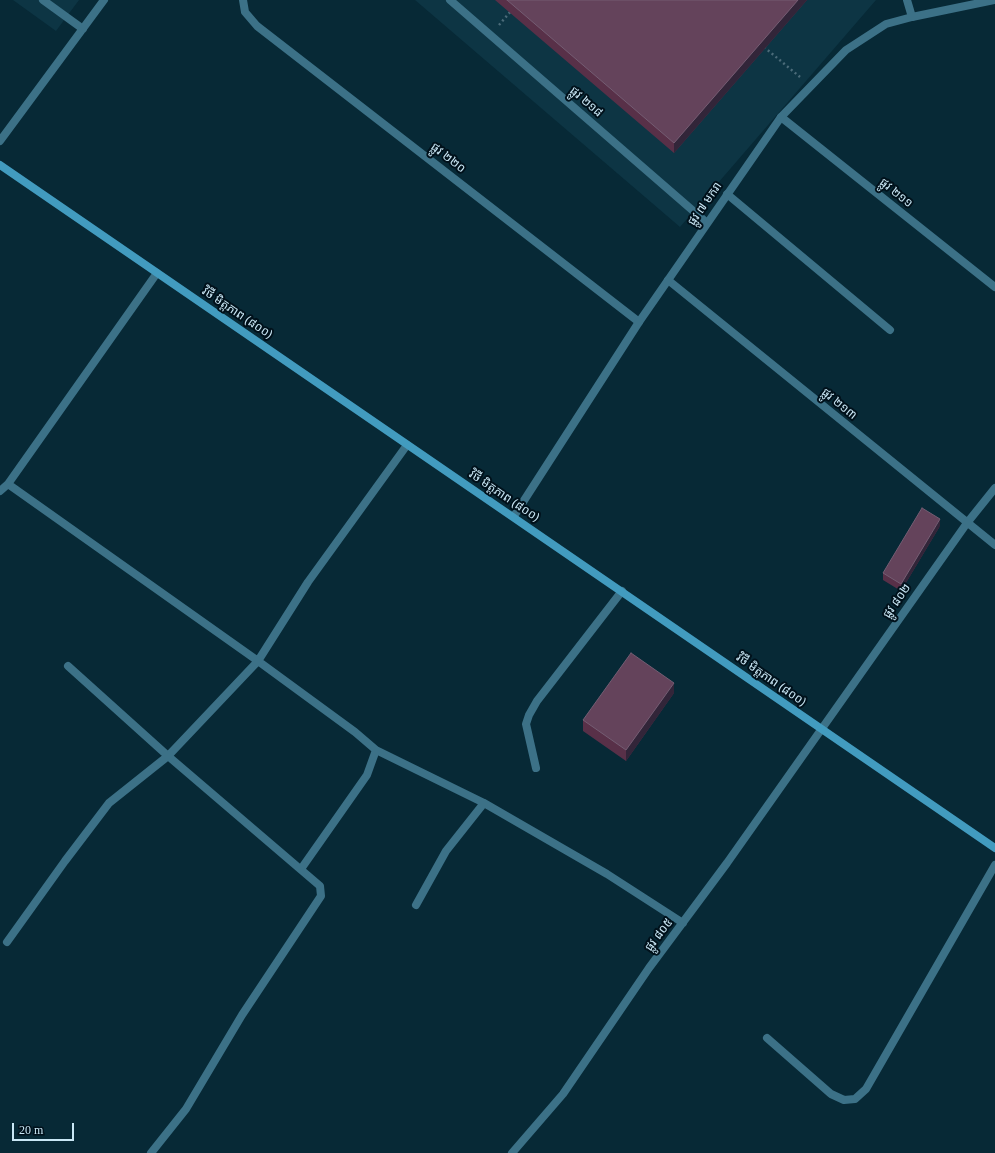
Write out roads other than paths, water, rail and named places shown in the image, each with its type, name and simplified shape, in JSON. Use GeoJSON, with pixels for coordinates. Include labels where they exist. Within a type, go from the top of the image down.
{"type":"FeatureCollection","features":[{"type":"Feature","properties":{"kind":"main road","name":"វិថី មិត្តភាព (៨០០)"},"geometry":{"type":"LineString","coordinates":[[0,165],[407,445],[514,516],[995,848]]}},
{"type":"Feature","properties":{"kind":"street"},"geometry":{"type":"LineString","coordinates":[[43,0],[83,29]]}},
{"type":"Feature","properties":{"kind":"street"},"geometry":{"type":"LineString","coordinates":[[0,141],[104,0]]}},
{"type":"Feature","properties":{"kind":"street","name":"ផ្លូវ ២២០"},"geometry":{"type":"LineString","coordinates":[[243,0],[245,12],[264,31],[639,322]]}},
{"type":"Feature","properties":{"kind":"street","name":"ផ្លូវ ២១៨"},"geometry":{"type":"LineString","coordinates":[[450,0],[706,222]]}},
{"type":"Feature","properties":{"kind":"street"},"geometry":{"type":"LineString","coordinates":[[907,0],[912,17]]}},
{"type":"Feature","properties":{"kind":"street","name":"ផ្លូវ ៧ មករា"},"geometry":{"type":"LineString","coordinates":[[514,516],[639,322],[706,222],[781,116],[846,50],[886,24],[966,3],[994,0]]}},
{"type":"Feature","properties":{"kind":"street","name":"ផ្លូវ ២១១"},"geometry":{"type":"LineString","coordinates":[[781,116],[995,287]]}},
{"type":"Feature","properties":{"kind":"street"},"geometry":{"type":"LineString","coordinates":[[727,194],[890,330]]}},
{"type":"Feature","properties":{"kind":"street"},"geometry":{"type":"LineString","coordinates":[[0,491],[8,484],[157,273]]}},
{"type":"Feature","properties":{"kind":"street","name":"ផ្លូវ ២១៣"},"geometry":{"type":"LineString","coordinates":[[668,280],[995,545]]}},
{"type":"Feature","properties":{"kind":"street"},"geometry":{"type":"LineString","coordinates":[[7,942],[109,803],[168,756],[258,661],[308,582],[407,445]]}},
{"type":"Feature","properties":{"kind":"street"},"geometry":{"type":"LineString","coordinates":[[8,484],[258,661],[355,732],[376,750],[484,803],[607,874],[683,923]]}},
{"type":"Feature","properties":{"kind":"street","name":"ផ្លូវ ៨០២"},"geometry":{"type":"LineString","coordinates":[[822,729],[967,523],[995,488]]}},
{"type":"Feature","properties":{"kind":"street"},"geometry":{"type":"LineString","coordinates":[[536,768],[526,724],[529,714],[537,701],[622,591]]}},
{"type":"Feature","properties":{"kind":"street"},"geometry":{"type":"LineString","coordinates":[[68,666],[168,756],[320,886],[321,896],[242,1015],[186,1109],[151,1153]]}},
{"type":"Feature","properties":{"kind":"street","name":"ផ្លូវ ៨០៥"},"geometry":{"type":"LineString","coordinates":[[512,1153],[563,1094],[649,968],[822,729]]}},
{"type":"Feature","properties":{"kind":"street"},"geometry":{"type":"LineString","coordinates":[[301,869],[367,775],[376,750]]}},
{"type":"Feature","properties":{"kind":"street"},"geometry":{"type":"LineString","coordinates":[[416,905],[446,851],[484,803]]}},
{"type":"Feature","properties":{"kind":"street"},"geometry":{"type":"LineString","coordinates":[[767,1038],[831,1094],[844,1100],[855,1099],[866,1089],[995,865]]}}]}
